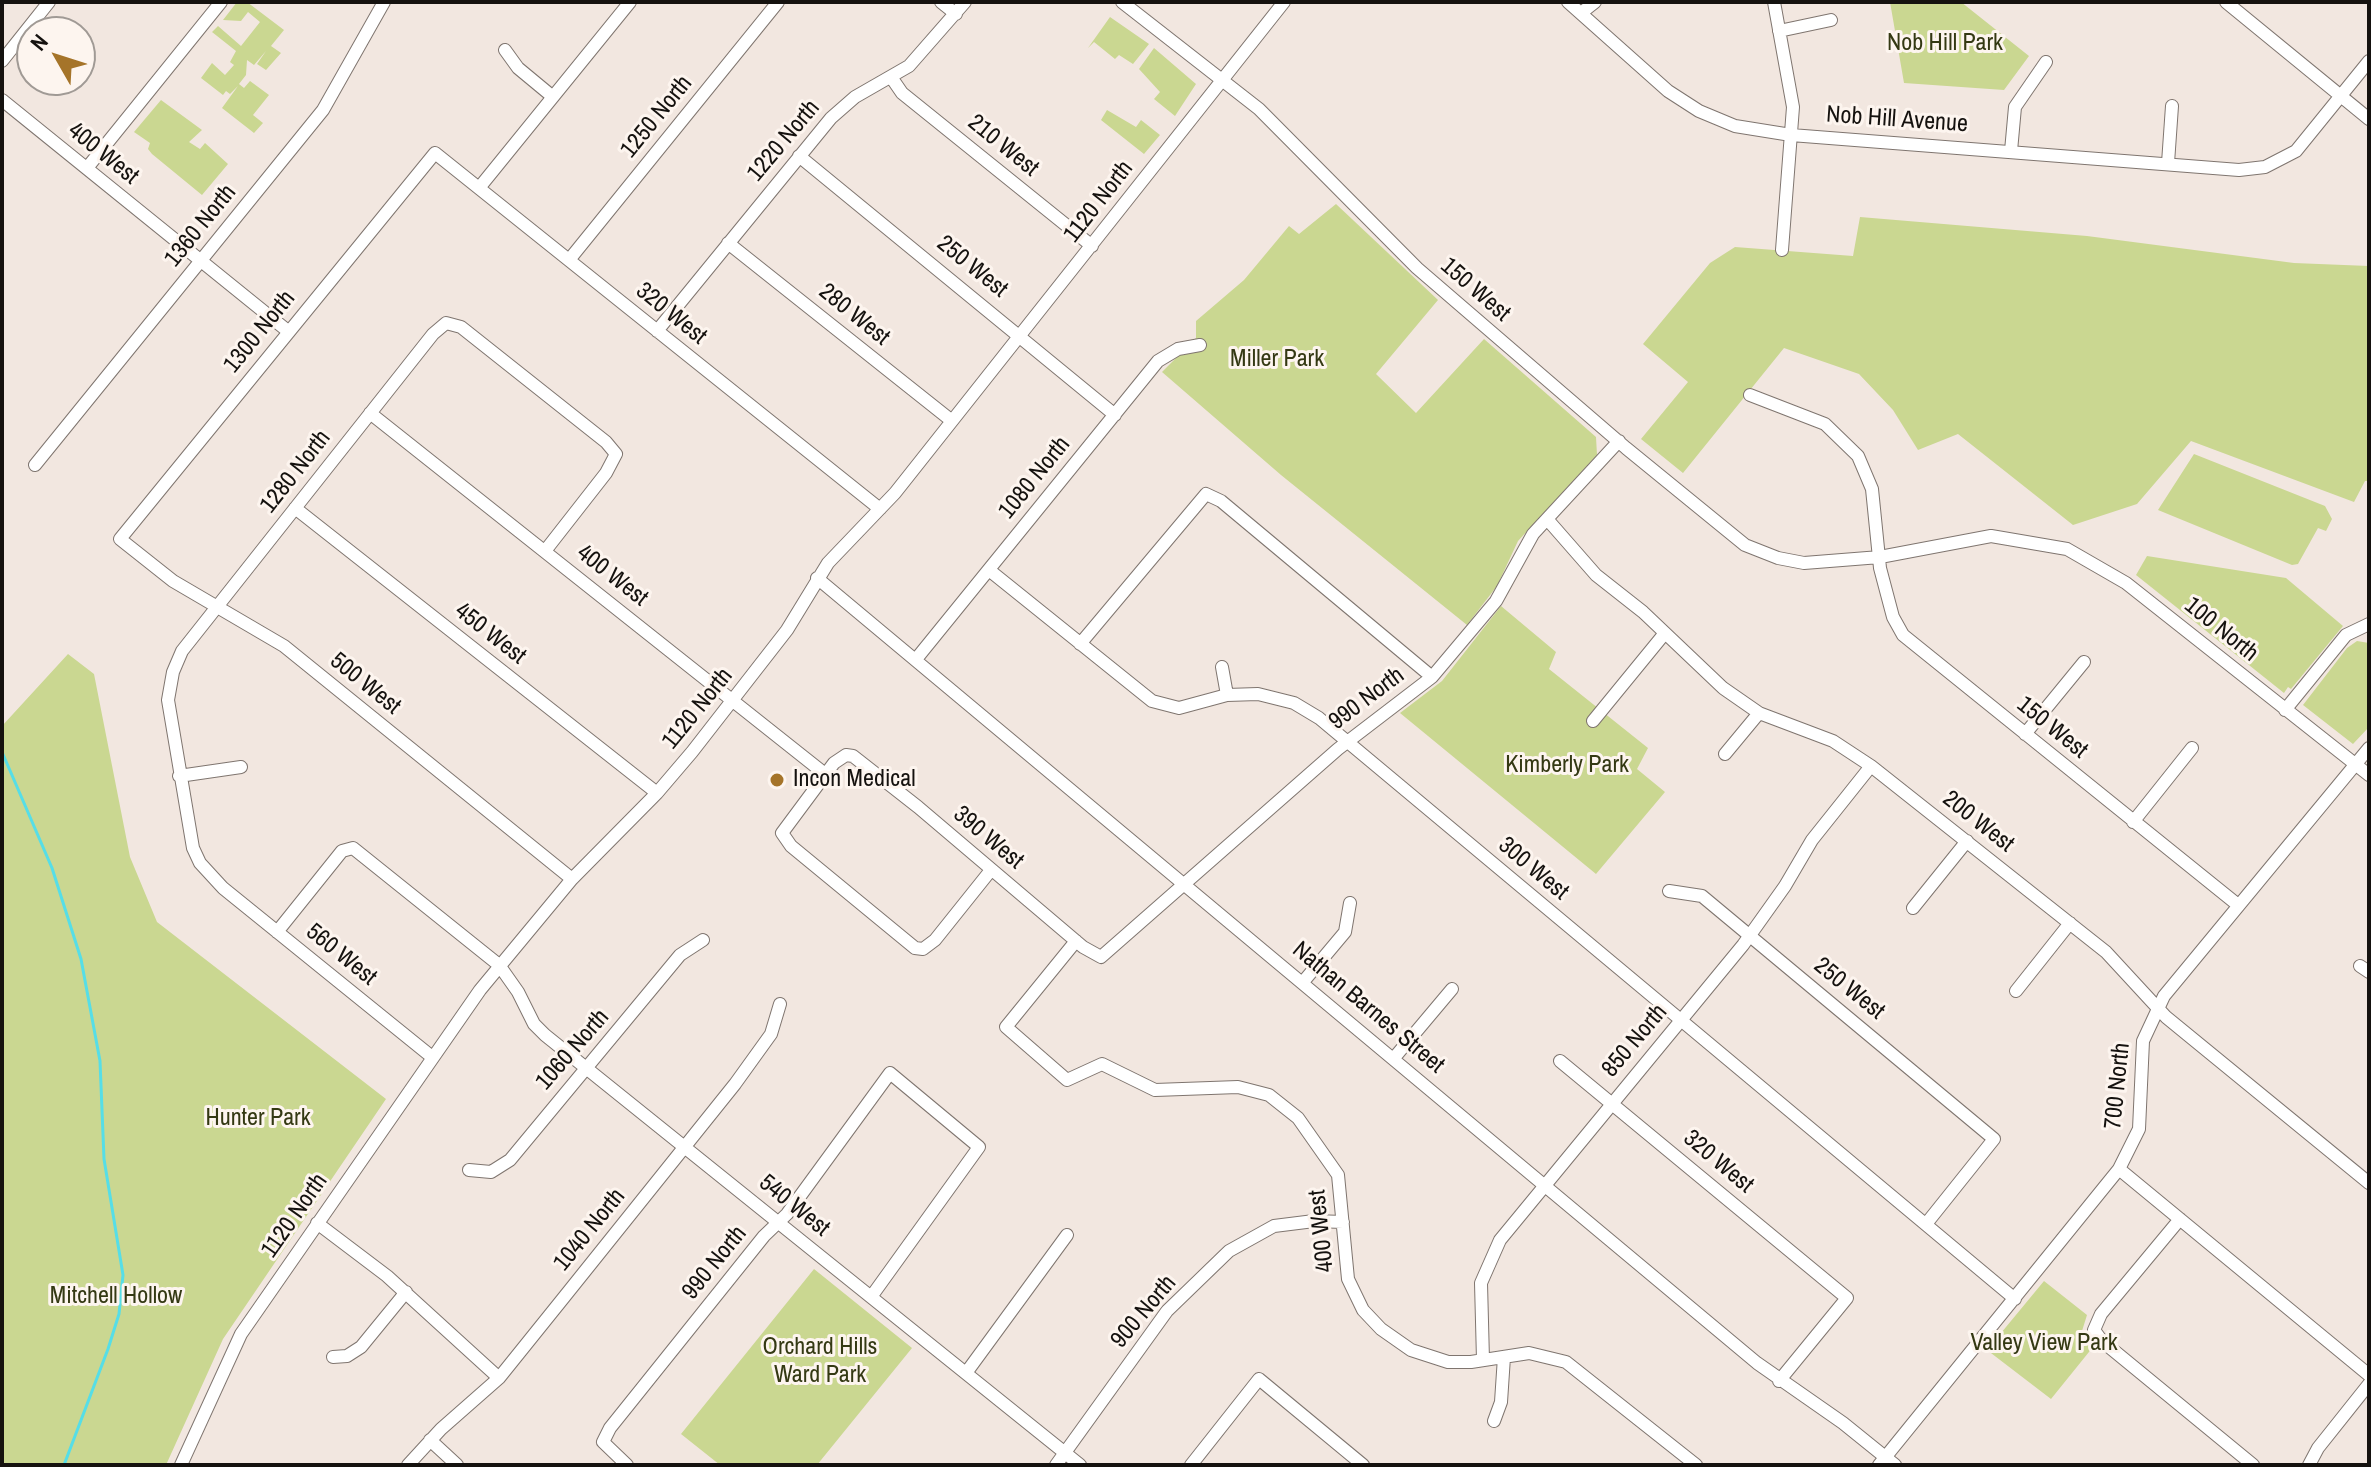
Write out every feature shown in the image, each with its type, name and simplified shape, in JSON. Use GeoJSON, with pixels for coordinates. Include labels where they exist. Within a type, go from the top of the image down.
{"type":"FeatureCollection","features":[{"type":"Feature","properties":{"kind":"street"},"geometry":{"type":"LineString","coordinates":[[2,61],[49,2]]}},
{"type":"Feature","properties":{"kind":"street"},"geometry":{"type":"LineString","coordinates":[[87,168],[221,2]]}},
{"type":"Feature","properties":{"kind":"street","name":"1360 North"},"geometry":{"type":"LineString","coordinates":[[35,465],[323,110],[384,2]]}},
{"type":"Feature","properties":{"kind":"street"},"geometry":{"type":"LineString","coordinates":[[479,188],[630,2]]}},
{"type":"Feature","properties":{"kind":"street","name":"1250 North"},"geometry":{"type":"LineString","coordinates":[[569,260],[778,2]]}},
{"type":"Feature","properties":{"kind":"street"},"geometry":{"type":"LineString","coordinates":[[941,2],[956,14]]}},
{"type":"Feature","properties":{"kind":"street","name":"1220 North"},"geometry":{"type":"LineString","coordinates":[[657,331],[843,106],[922,55],[965,2]]}},
{"type":"Feature","properties":{"kind":"street","name":"150 West"},"geometry":{"type":"LineString","coordinates":[[1122,2],[1280,128],[1396,249],[1745,545],[1792,561],[1828,563],[1880,557]]}},
{"type":"Feature","properties":{"kind":"street","name":"1120 North"},"geometry":{"type":"LineString","coordinates":[[181,1465],[241,1334],[499,965],[572,879],[657,793],[733,701],[787,630],[817,578],[880,509],[952,421],[1284,2]]}},
{"type":"Feature","properties":{"kind":"street","name":"Nob Hill Avenue"},"geometry":{"type":"LineString","coordinates":[[1568,2],[1668,91],[1699,111],[1735,126],[1791,135],[2239,170],[2265,167],[2296,151],[2341,97]]}},
{"type":"Feature","properties":{"kind":"street"},"geometry":{"type":"LineString","coordinates":[[1581,13],[1595,2]]}},
{"type":"Feature","properties":{"kind":"street"},"geometry":{"type":"LineString","coordinates":[[1774,2],[1792,98],[1782,250]]}},
{"type":"Feature","properties":{"kind":"street"},"geometry":{"type":"LineString","coordinates":[[2226,2],[2369,119]]}},
{"type":"Feature","properties":{"kind":"street"},"geometry":{"type":"LineString","coordinates":[[1779,31],[1831,20]]}},
{"type":"Feature","properties":{"kind":"street"},"geometry":{"type":"LineString","coordinates":[[505,50],[518,68],[553,97]]}},
{"type":"Feature","properties":{"kind":"street"},"geometry":{"type":"LineString","coordinates":[[2341,97],[2369,61]]}},
{"type":"Feature","properties":{"kind":"street"},"geometry":{"type":"LineString","coordinates":[[2011,151],[2015,107],[2046,62]]}},
{"type":"Feature","properties":{"kind":"street","name":"210 West"},"geometry":{"type":"LineString","coordinates":[[891,77],[902,93],[1092,246]]}},
{"type":"Feature","properties":{"kind":"street","name":"400 West"},"geometry":{"type":"LineString","coordinates":[[2,100],[289,332]]}},
{"type":"Feature","properties":{"kind":"street"},"geometry":{"type":"LineString","coordinates":[[2168,163],[2172,106]]}},
{"type":"Feature","properties":{"kind":"street","name":"320 West"},"geometry":{"type":"LineString","coordinates":[[435,153],[880,509]]}},
{"type":"Feature","properties":{"kind":"street","name":"1300 North"},"geometry":{"type":"LineString","coordinates":[[120,539],[435,153]]}},
{"type":"Feature","properties":{"kind":"street","name":"250 West"},"geometry":{"type":"LineString","coordinates":[[799,156],[1115,415]]}},
{"type":"Feature","properties":{"kind":"street","name":"280 West"},"geometry":{"type":"LineString","coordinates":[[728,243],[952,421]]}},
{"type":"Feature","properties":{"kind":"street","name":"1280 North"},"geometry":{"type":"LineString","coordinates":[[182,651],[433,334],[446,323],[461,327],[606,442],[616,454],[606,473],[545,551]]}},
{"type":"Feature","properties":{"kind":"street","name":"1080 North"},"geometry":{"type":"LineString","coordinates":[[917,658],[1158,361],[1178,349],[1200,345]]}},
{"type":"Feature","properties":{"kind":"street","name":"150 West"},"geometry":{"type":"LineString","coordinates":[[1750,395],[1825,424],[1851,447],[1869,477],[1880,557],[1893,617],[1903,635],[2238,905]]}},
{"type":"Feature","properties":{"kind":"street","name":"400 West"},"geometry":{"type":"LineString","coordinates":[[370,413],[825,774]]}},
{"type":"Feature","properties":{"kind":"street","name":"990 North"},"geometry":{"type":"LineString","coordinates":[[1101,957],[1347,741],[1432,677],[1496,601],[1523,548],[1619,441]]}},
{"type":"Feature","properties":{"kind":"street"},"geometry":{"type":"LineString","coordinates":[[1080,644],[1206,494],[1221,501],[1432,677]]}},
{"type":"Feature","properties":{"kind":"street","name":"450 West"},"geometry":{"type":"LineString","coordinates":[[295,508],[657,793]]}},
{"type":"Feature","properties":{"kind":"street","name":"200 West"},"geometry":{"type":"LineString","coordinates":[[1547,519],[1596,575],[1665,633],[1723,688],[1759,713],[1833,741],[1871,766],[2114,959],[2158,1007],[2369,1183]]}},
{"type":"Feature","properties":{"kind":"street","name":"100 North"},"geometry":{"type":"LineString","coordinates":[[1880,557],[1962,538],[1991,536],[2051,544],[2085,557],[2115,575],[2369,775]]}},
{"type":"Feature","properties":{"kind":"street","name":"500 West"},"geometry":{"type":"LineString","coordinates":[[120,539],[173,581],[284,646],[572,879]]}},
{"type":"Feature","properties":{"kind":"street","name":"300 West"},"geometry":{"type":"LineString","coordinates":[[989,570],[1152,701],[1179,708],[1227,695],[1258,694],[1294,703],[1347,741],[2015,1299]]}},
{"type":"Feature","properties":{"kind":"street","name":"Nathan Barnes Street"},"geometry":{"type":"LineString","coordinates":[[817,578],[917,658],[1185,886],[1779,1381],[1843,1423],[1886,1462]]}},
{"type":"Feature","properties":{"kind":"street"},"geometry":{"type":"LineString","coordinates":[[2285,710],[2346,635],[2369,624]]}},
{"type":"Feature","properties":{"kind":"street"},"geometry":{"type":"LineString","coordinates":[[1593,721],[1665,633]]}},
{"type":"Feature","properties":{"kind":"street","name":"560 West"},"geometry":{"type":"LineString","coordinates":[[182,651],[168,700],[193,848],[200,863],[223,888],[432,1057]]}},
{"type":"Feature","properties":{"kind":"street"},"geometry":{"type":"LineString","coordinates":[[2025,734],[2084,662]]}},
{"type":"Feature","properties":{"kind":"street"},"geometry":{"type":"LineString","coordinates":[[1222,667],[1227,695]]}},
{"type":"Feature","properties":{"kind":"street"},"geometry":{"type":"LineString","coordinates":[[1725,754],[1759,713]]}},
{"type":"Feature","properties":{"kind":"street"},"geometry":{"type":"LineString","coordinates":[[2133,822],[2192,748]]}},
{"type":"Feature","properties":{"kind":"street","name":"700 North"},"geometry":{"type":"LineString","coordinates":[[1886,1462],[2119,1169],[2139,1129],[2143,1041],[2158,1007],[2238,905],[2369,748]]}},
{"type":"Feature","properties":{"kind":"street","name":"390 West"},"geometry":{"type":"LineString","coordinates":[[825,774],[846,755],[859,760],[1076,941],[1101,957]]}},
{"type":"Feature","properties":{"kind":"street","name":"850 North"},"geometry":{"type":"LineString","coordinates":[[1483,1360],[1479,1307],[1485,1270],[1500,1240],[1749,935],[1785,886],[1812,840],[1871,766]]}},
{"type":"Feature","properties":{"kind":"street"},"geometry":{"type":"LineString","coordinates":[[179,776],[241,767]]}},
{"type":"Feature","properties":{"kind":"street"},"geometry":{"type":"LineString","coordinates":[[825,774],[782,833],[791,846],[908,944],[923,949],[935,940],[991,870]]}},
{"type":"Feature","properties":{"kind":"street"},"geometry":{"type":"LineString","coordinates":[[1913,908],[1967,841]]}},
{"type":"Feature","properties":{"kind":"street","name":"540 West"},"geometry":{"type":"LineString","coordinates":[[277,932],[347,848],[353,848],[499,965],[518,992],[534,1024],[1080,1465]]}},
{"type":"Feature","properties":{"kind":"street","name":"250 West"},"geometry":{"type":"LineString","coordinates":[[1669,891],[1702,896],[1994,1139],[1926,1224]]}},
{"type":"Feature","properties":{"kind":"street"},"geometry":{"type":"LineString","coordinates":[[1303,982],[1345,932],[1350,903]]}},
{"type":"Feature","properties":{"kind":"street"},"geometry":{"type":"LineString","coordinates":[[2016,991],[2070,923]]}},
{"type":"Feature","properties":{"kind":"street","name":"1060 North"},"geometry":{"type":"LineString","coordinates":[[469,1170],[491,1172],[501,1168],[680,955],[703,940]]}},
{"type":"Feature","properties":{"kind":"street","name":"400 West"},"geometry":{"type":"LineString","coordinates":[[1076,941],[1006,1027],[1067,1080],[1102,1064],[1155,1090],[1238,1087],[1269,1095],[1298,1118],[1332,1163],[1341,1184],[1348,1279],[1357,1300],[1375,1323],[1401,1344],[1430,1357],[1457,1363],[1546,1355],[1576,1368],[1696,1465]]}},
{"type":"Feature","properties":{"kind":"street"},"geometry":{"type":"LineString","coordinates":[[1394,1058],[1452,989]]}},
{"type":"Feature","properties":{"kind":"street","name":"1040 North"},"geometry":{"type":"LineString","coordinates":[[408,1465],[430,1440],[499,1378],[685,1147],[771,1034],[780,1004]]}},
{"type":"Feature","properties":{"kind":"street","name":"320 West"},"geometry":{"type":"LineString","coordinates":[[1560,1061],[1847,1298],[1779,1381]]}},
{"type":"Feature","properties":{"kind":"street","name":"990 North"},"geometry":{"type":"LineString","coordinates":[[627,1465],[603,1442],[610,1428],[778,1222],[890,1073],[979,1147],[871,1297]]}},
{"type":"Feature","properties":{"kind":"street"},"geometry":{"type":"LineString","coordinates":[[2119,1169],[2369,1375]]}},
{"type":"Feature","properties":{"kind":"street"},"geometry":{"type":"LineString","coordinates":[[2180,1219],[2101,1314],[2094,1330],[2102,1341],[2253,1465]]}},
{"type":"Feature","properties":{"kind":"street","name":"900 North"},"geometry":{"type":"LineString","coordinates":[[1056,1465],[1167,1311],[1229,1251],[1274,1226],[1314,1221],[1343,1222]]}},
{"type":"Feature","properties":{"kind":"street"},"geometry":{"type":"LineString","coordinates":[[317,1223],[406,1292],[499,1378]]}},
{"type":"Feature","properties":{"kind":"street"},"geometry":{"type":"LineString","coordinates":[[966,1373],[1067,1235]]}},
{"type":"Feature","properties":{"kind":"street"},"geometry":{"type":"LineString","coordinates":[[333,1357],[347,1356],[361,1347],[406,1292]]}},
{"type":"Feature","properties":{"kind":"street"},"geometry":{"type":"LineString","coordinates":[[1494,1421],[1501,1402],[1504,1357]]}},
{"type":"Feature","properties":{"kind":"street"},"geometry":{"type":"LineString","coordinates":[[1191,1465],[1259,1379],[1363,1465]]}},
{"type":"Feature","properties":{"kind":"street"},"geometry":{"type":"LineString","coordinates":[[2309,1465],[2369,1384]]}},
{"type":"Feature","properties":{"kind":"street"},"geometry":{"type":"LineString","coordinates":[[430,1440],[457,1465]]}},
{"type":"Feature","properties":{"kind":"green space"},"geometry":{"type":"Polygon","coordinates":[[[237,2],[247,2],[284,30],[271,46],[281,53],[266,70],[257,64],[266,51],[254,65],[247,60],[246,75],[239,84],[244,88],[250,81],[269,95],[253,115],[263,123],[254,133],[222,108],[238,86],[230,94],[226,91],[223,95],[201,78],[212,63],[225,75],[234,65],[230,62],[236,51],[212,32],[218,26],[241,46],[260,22],[248,12],[241,21],[223,20],[237,2]]]}},
{"type":"Feature","properties":{"kind":"green space","name":"Nob Hill Park"},"geometry":{"type":"Polygon","coordinates":[[[1890,2],[1961,2],[2029,56],[2004,90],[1904,83],[1890,2]]]}},
{"type":"Feature","properties":{"kind":"green space"},"geometry":{"type":"Polygon","coordinates":[[[1110,17],[1149,44],[1133,64],[1119,55],[1115,59],[1094,42],[1088,48],[1110,17]]]}},
{"type":"Feature","properties":{"kind":"green space"},"geometry":{"type":"Polygon","coordinates":[[[1154,48],[1196,84],[1175,116],[1154,99],[1160,92],[1139,69],[1154,48]]]}},
{"type":"Feature","properties":{"kind":"green space"},"geometry":{"type":"Polygon","coordinates":[[[161,100],[202,130],[189,142],[200,149],[205,143],[228,164],[202,195],[152,154],[148,149],[150,143],[134,132],[161,100]]]}},
{"type":"Feature","properties":{"kind":"green space"},"geometry":{"type":"Polygon","coordinates":[[[1107,110],[1136,127],[1141,120],[1160,135],[1144,154],[1101,120],[1107,110]]]}},
{"type":"Feature","properties":{"kind":"green space","name":"Miller Park"},"geometry":{"type":"Polygon","coordinates":[[[1336,204],[1438,300],[1376,374],[1416,413],[1484,339],[1596,437],[1597,455],[1518,541],[1497,586],[1467,625],[1281,475],[1162,372],[1196,338],[1196,321],[1244,280],[1289,226],[1299,234],[1336,204]]]}},
{"type":"Feature","properties":{"kind":"green space"},"geometry":{"type":"Polygon","coordinates":[[[1860,217],[2087,236],[2294,263],[2369,266],[2369,481],[2365,481],[2354,502],[2191,441],[2137,504],[2073,525],[1958,434],[1918,450],[1893,410],[1859,374],[1784,348],[1683,473],[1641,439],[1688,382],[1643,344],[1710,263],[1735,247],[1853,256],[1860,217]]]}},
{"type":"Feature","properties":{"kind":"green space"},"geometry":{"type":"Polygon","coordinates":[[[2194,454],[2325,506],[2332,519],[2326,531],[2318,528],[2298,564],[2292,565],[2158,510],[2194,454]]]}},
{"type":"Feature","properties":{"kind":"green space"},"geometry":{"type":"Polygon","coordinates":[[[2147,556],[2286,578],[2343,626],[2291,689],[2288,687],[2284,693],[2136,575],[2147,556]]]}},
{"type":"Feature","properties":{"kind":"green space","name":"Kimberly Park"},"geometry":{"type":"Polygon","coordinates":[[[1501,606],[1556,652],[1549,669],[1648,748],[1637,769],[1665,792],[1596,874],[1400,713],[1442,681],[1501,606]]]}},
{"type":"Feature","properties":{"kind":"green space"},"geometry":{"type":"Polygon","coordinates":[[[2357,641],[2369,643],[2369,727],[2353,744],[2303,705],[2347,648],[2357,641]]]}},
{"type":"Feature","properties":{"kind":"green space","name":"Mitchell Hollow"},"geometry":{"type":"Polygon","coordinates":[[[68,654],[94,674],[130,857],[157,922],[386,1099],[223,1339],[166,1465],[2,1465],[2,726],[68,654]]]}},
{"type":"Feature","properties":{"kind":"green space","name":"Orchard Hills Ward Park"},"geometry":{"type":"Polygon","coordinates":[[[814,1269],[912,1348],[817,1465],[720,1465],[681,1434],[814,1269]]]}},
{"type":"Feature","properties":{"kind":"green space","name":"Valley View Park"},"geometry":{"type":"Polygon","coordinates":[[[2044,1281],[2087,1315],[2082,1331],[2093,1347],[2051,1399],[1987,1350],[2044,1281]]]}},
{"type":"Feature","properties":{"kind":"waterway"},"geometry":{"type":"LineString","coordinates":[[2,752],[52,868],[81,959],[100,1061],[104,1159],[123,1275],[119,1314],[64,1465]]}},
{"type":"Feature","properties":{"kind":"place","name":"Incon Medical"},"geometry":{"type":"Point","coordinates":[777,780]}},
{"type":"Feature","properties":{"kind":"park label","name":"Hunter Park"},"geometry":{"type":"Point","coordinates":[258,1119]}}]}
